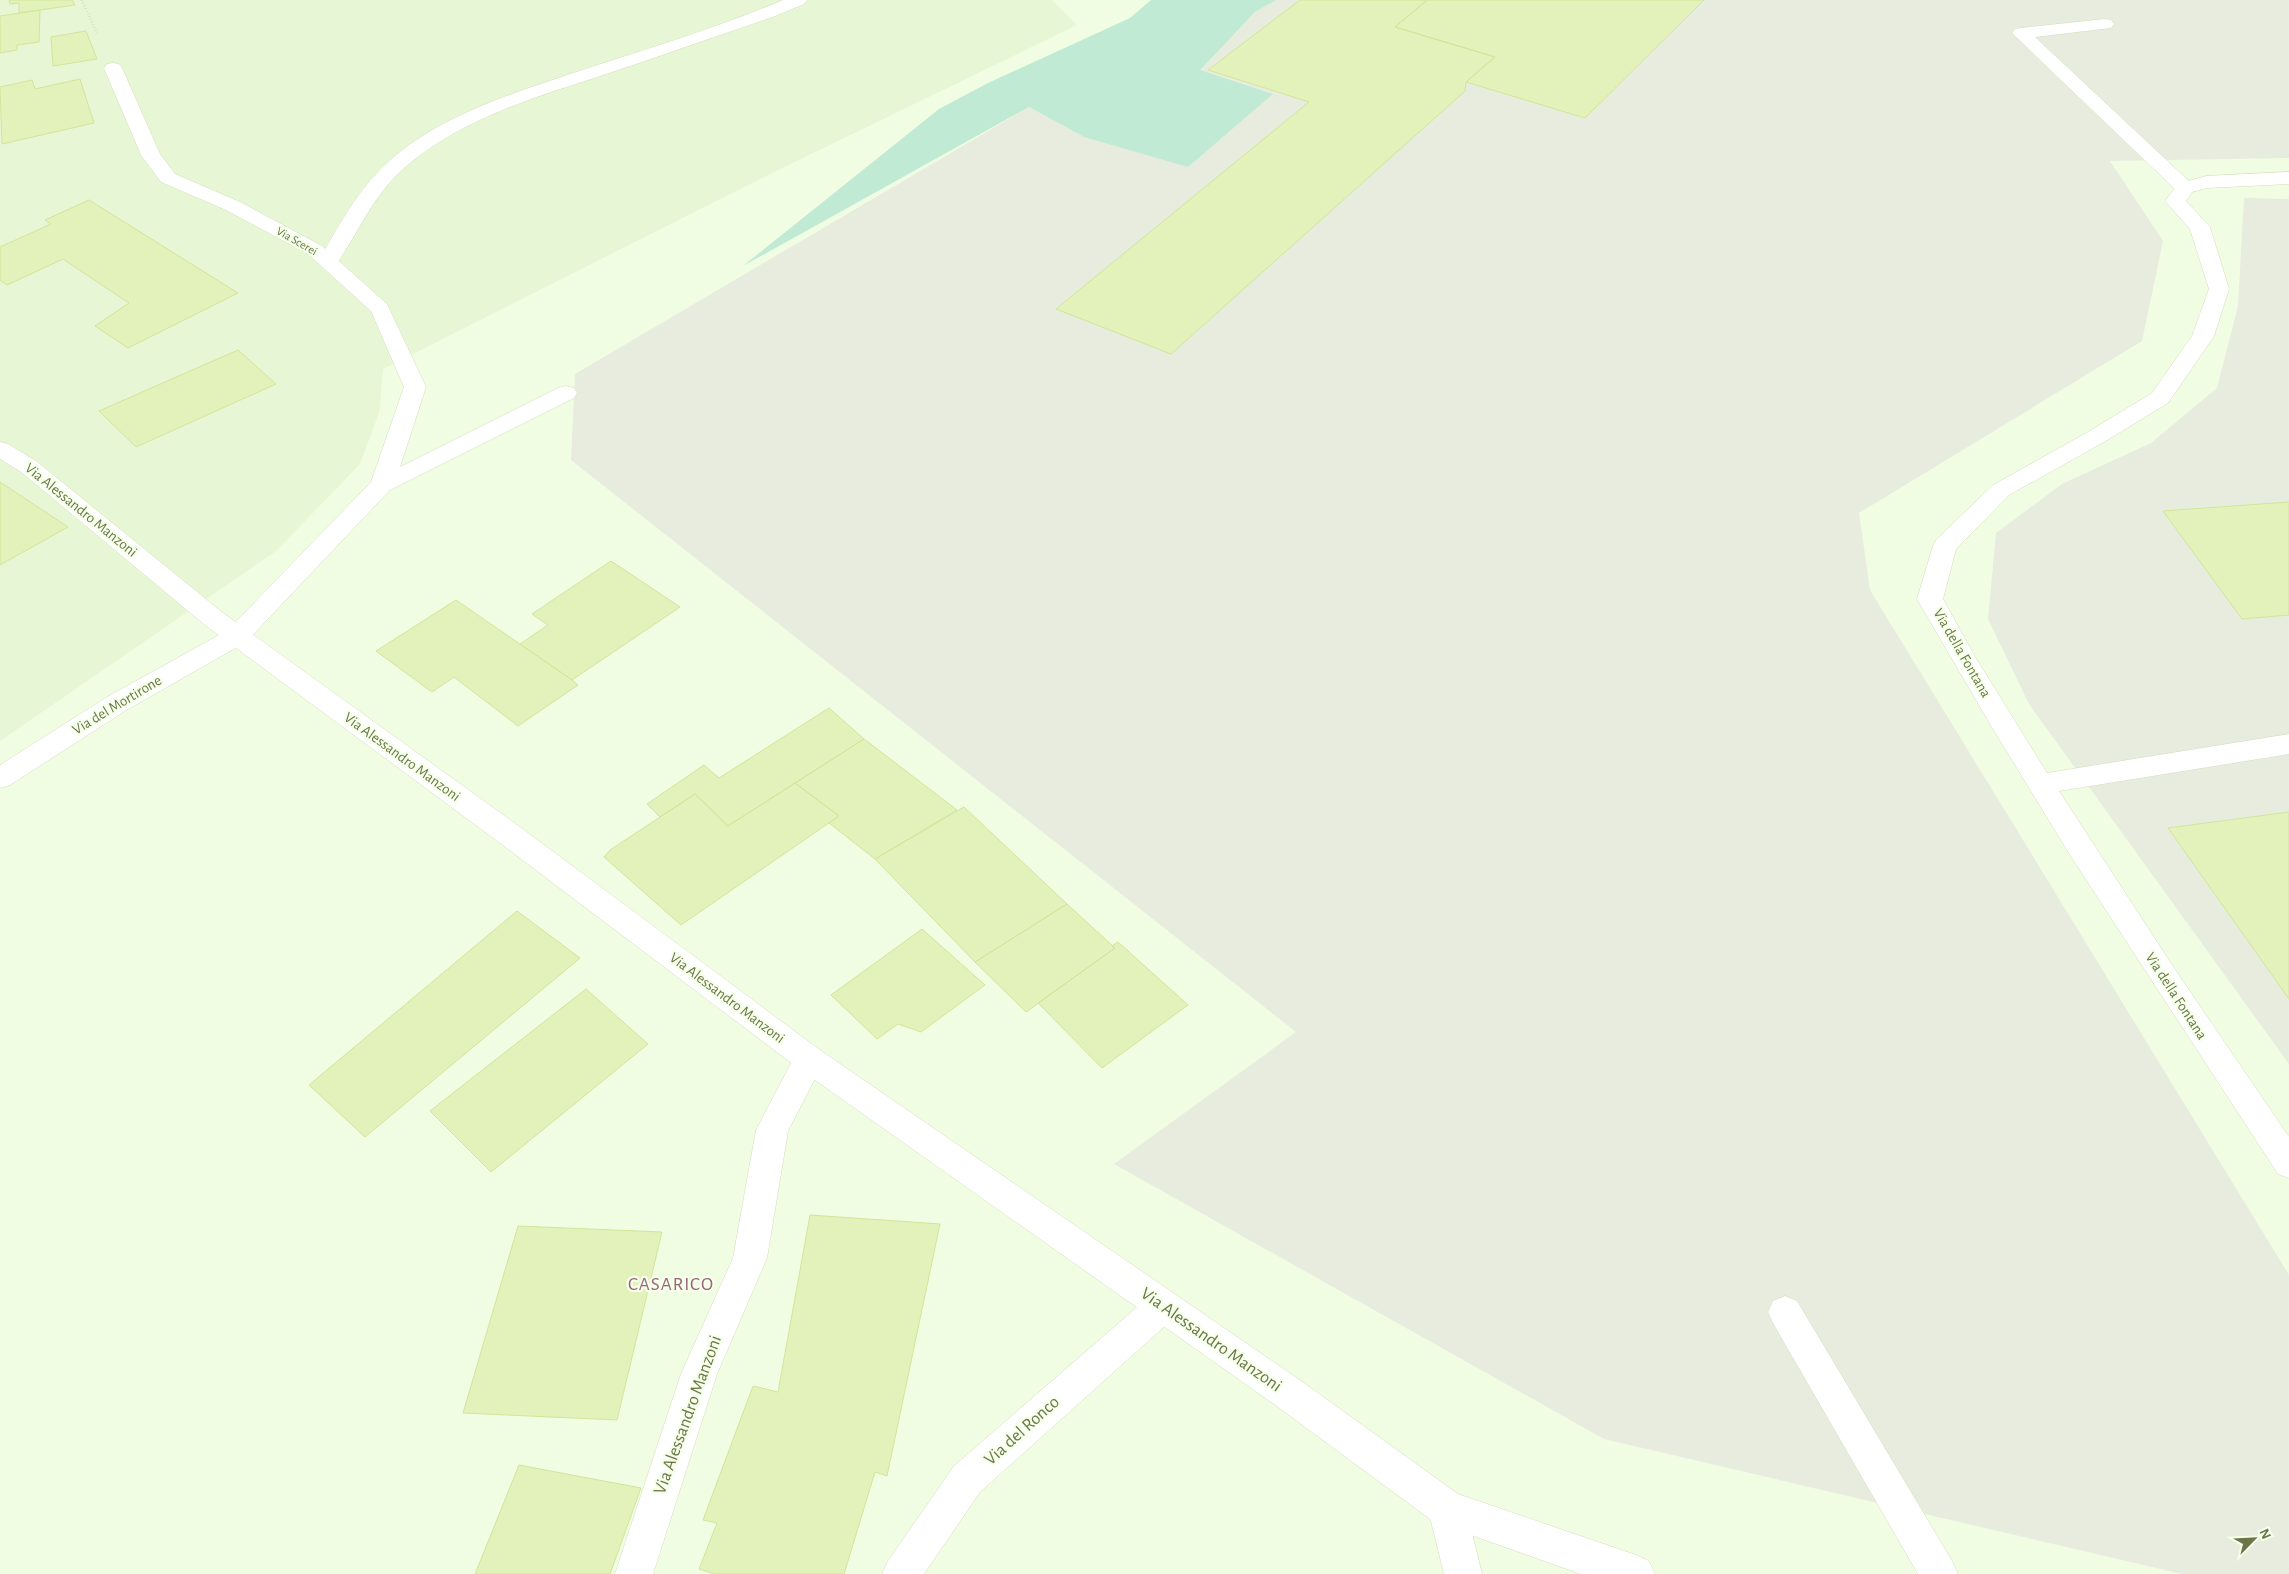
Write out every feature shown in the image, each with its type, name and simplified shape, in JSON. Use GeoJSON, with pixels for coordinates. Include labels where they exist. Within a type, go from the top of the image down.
{"type":"FeatureCollection","features":[{"type":"Feature","properties":{"kind":"street"},"geometry":{"type":"LineString","coordinates":[[328,262],[361,206],[394,167],[424,142],[467,118],[513,100],[768,13],[798,0]]}},
{"type":"Feature","properties":{"kind":"street"},"geometry":{"type":"LineString","coordinates":[[2105,24],[2021,33],[2185,188],[2206,182],[2289,178]]}},
{"type":"Feature","properties":{"kind":"street","name":"Via Scerei"},"geometry":{"type":"LineString","coordinates":[[113,68],[151,155],[168,178],[233,206],[315,250],[380,308],[415,387],[382,486]]}},
{"type":"Feature","properties":{"kind":"street","name":"Via della Fontana"},"geometry":{"type":"LineString","coordinates":[[2185,188],[2175,201],[2200,227],[2219,289],[2203,336],[2160,398],[2096,437],[2001,490],[1945,546],[1930,599],[1963,657],[2041,784],[2200,1032],[2289,1164]]}},
{"type":"Feature","properties":{"kind":"street","name":"Via Scerei"},"geometry":{"type":"LineString","coordinates":[[237,636],[382,486],[566,393]]}},
{"type":"Feature","properties":{"kind":"street","name":"Via Alessandro Manzoni"},"geometry":{"type":"LineString","coordinates":[[0,449],[28,466],[214,619],[510,835],[809,1059],[1163,1306],[1447,1509],[1636,1574]]}},
{"type":"Feature","properties":{"kind":"street","name":"Via del Mortirone"},"geometry":{"type":"LineString","coordinates":[[0,778],[116,704],[237,636]]}},
{"type":"Feature","properties":{"kind":"street"},"geometry":{"type":"LineString","coordinates":[[2041,784],[2289,744]]}},
{"type":"Feature","properties":{"kind":"street","name":"Via Alessandro Manzoni"},"geometry":{"type":"LineString","coordinates":[[634,1574],[699,1374],[750,1258],[772,1130],[809,1059]]}},
{"type":"Feature","properties":{"kind":"street","name":"Via del Ronco"},"geometry":{"type":"LineString","coordinates":[[902,1574],[967,1479],[1163,1306]]}},
{"type":"Feature","properties":{"kind":"street"},"geometry":{"type":"LineString","coordinates":[[1785,1312],[1939,1574]]}},
{"type":"Feature","properties":{"kind":"street"},"geometry":{"type":"LineString","coordinates":[[1447,1509],[1463,1574]]}},
{"type":"Feature","properties":{"kind":"shaded area"},"geometry":{"type":"Polygon","coordinates":[[[0,0],[1052,0],[1077,25],[772,173],[383,369],[379,413],[360,464],[276,551],[0,741],[0,0]]]}},
{"type":"Feature","properties":{"kind":"shaded area"},"geometry":{"type":"Polygon","coordinates":[[[1151,0],[1276,0],[1255,12],[1200,70],[1273,94],[1188,167],[1084,137],[1029,107],[743,266],[939,109],[988,83],[1130,18],[1151,0]]]}},
{"type":"Feature","properties":{"kind":"shaded area"},"geometry":{"type":"Polygon","coordinates":[[[1276,0],[2289,0],[2289,158],[2110,161],[2163,241],[2142,341],[1859,513],[1870,590],[2289,1275],[2289,1574],[2182,1574],[1604,1439],[1114,1164],[1296,1032],[571,460],[575,374],[1029,107],[1084,137],[1272,95],[1199,70],[1255,12],[1276,0]]]}},
{"type":"Feature","properties":{"kind":"shaded area"},"geometry":{"type":"Polygon","coordinates":[[[2244,198],[2289,199],[2289,1064],[2029,704],[1988,619],[1996,533],[2062,484],[2151,443],[2217,388],[2238,306],[2244,198]]]}},
{"type":"Feature","properties":{"kind":"building"},"geometry":{"type":"Polygon","coordinates":[[[9,0],[72,0],[75,5],[19,13],[19,3],[10,4],[9,0]]]}},
{"type":"Feature","properties":{"kind":"building"},"geometry":{"type":"Polygon","coordinates":[[[1300,0],[1427,0],[1395,27],[1495,57],[1466,82],[1465,91],[1171,354],[1056,309],[1309,102],[1208,70],[1300,0]]]}},
{"type":"Feature","properties":{"kind":"building"},"geometry":{"type":"Polygon","coordinates":[[[1427,0],[1704,0],[1585,118],[1466,82],[1495,57],[1395,27],[1427,0]]]}},
{"type":"Feature","properties":{"kind":"building"},"geometry":{"type":"Polygon","coordinates":[[[40,10],[39,42],[17,45],[17,50],[0,53],[0,16],[40,10]]]}},
{"type":"Feature","properties":{"kind":"building"},"geometry":{"type":"Polygon","coordinates":[[[86,31],[97,59],[53,66],[51,37],[86,31]]]}},
{"type":"Feature","properties":{"kind":"building"},"geometry":{"type":"Polygon","coordinates":[[[80,79],[94,123],[2,144],[0,87],[32,80],[35,89],[80,79]]]}},
{"type":"Feature","properties":{"kind":"building"},"geometry":{"type":"Polygon","coordinates":[[[89,200],[238,293],[128,348],[95,326],[129,303],[63,259],[7,285],[0,280],[0,247],[51,224],[45,220],[89,200]]]}},
{"type":"Feature","properties":{"kind":"building"},"geometry":{"type":"Polygon","coordinates":[[[238,350],[276,384],[136,447],[99,411],[238,350]]]}},
{"type":"Feature","properties":{"kind":"building"},"geometry":{"type":"Polygon","coordinates":[[[0,482],[68,527],[0,565],[0,482]]]}},
{"type":"Feature","properties":{"kind":"building"},"geometry":{"type":"Polygon","coordinates":[[[2289,502],[2289,615],[2242,619],[2163,511],[2289,502]]]}},
{"type":"Feature","properties":{"kind":"building"},"geometry":{"type":"Polygon","coordinates":[[[611,561],[680,607],[572,680],[520,644],[548,625],[532,614],[611,561]]]}},
{"type":"Feature","properties":{"kind":"building"},"geometry":{"type":"Polygon","coordinates":[[[456,600],[578,685],[518,726],[454,677],[432,692],[376,651],[456,600]]]}},
{"type":"Feature","properties":{"kind":"building"},"geometry":{"type":"Polygon","coordinates":[[[829,708],[864,739],[728,826],[695,794],[660,817],[647,804],[704,765],[719,778],[829,708]]]}},
{"type":"Feature","properties":{"kind":"building"},"geometry":{"type":"Polygon","coordinates":[[[864,739],[957,810],[875,859],[829,823],[839,816],[795,783],[864,739]]]}},
{"type":"Feature","properties":{"kind":"building"},"geometry":{"type":"Polygon","coordinates":[[[795,783],[839,816],[681,925],[604,857],[610,850],[695,794],[728,826],[795,783]]]}},
{"type":"Feature","properties":{"kind":"building"},"geometry":{"type":"Polygon","coordinates":[[[964,807],[1067,904],[975,962],[875,859],[964,807]]]}},
{"type":"Feature","properties":{"kind":"building"},"geometry":{"type":"Polygon","coordinates":[[[2289,812],[2289,999],[2168,828],[2289,812]]]}},
{"type":"Feature","properties":{"kind":"building"},"geometry":{"type":"Polygon","coordinates":[[[1067,904],[1115,948],[1026,1012],[975,962],[1067,904]]]}},
{"type":"Feature","properties":{"kind":"building"},"geometry":{"type":"Polygon","coordinates":[[[517,911],[580,958],[365,1137],[309,1085],[517,911]]]}},
{"type":"Feature","properties":{"kind":"building"},"geometry":{"type":"Polygon","coordinates":[[[922,929],[985,985],[921,1032],[898,1024],[877,1039],[831,995],[922,929]]]}},
{"type":"Feature","properties":{"kind":"building"},"geometry":{"type":"Polygon","coordinates":[[[1118,942],[1188,1005],[1102,1068],[1038,1003],[1115,948],[1112,946],[1118,942]]]}},
{"type":"Feature","properties":{"kind":"building"},"geometry":{"type":"Polygon","coordinates":[[[586,989],[648,1044],[491,1172],[430,1111],[586,989]]]}},
{"type":"Feature","properties":{"kind":"building"},"geometry":{"type":"Polygon","coordinates":[[[810,1215],[940,1224],[887,1476],[875,1472],[844,1574],[715,1574],[699,1569],[717,1523],[703,1520],[753,1386],[778,1392],[810,1215]]]}},
{"type":"Feature","properties":{"kind":"building"},"geometry":{"type":"Polygon","coordinates":[[[518,1226],[662,1232],[617,1420],[463,1413],[518,1226]]]}},
{"type":"Feature","properties":{"kind":"building"},"geometry":{"type":"Polygon","coordinates":[[[519,1465],[641,1488],[610,1574],[475,1574],[519,1465]]]}},
{"type":"Feature","properties":{"kind":"district","name":"CASARICO"},"geometry":{"type":"Point","coordinates":[671,1284]}}]}
